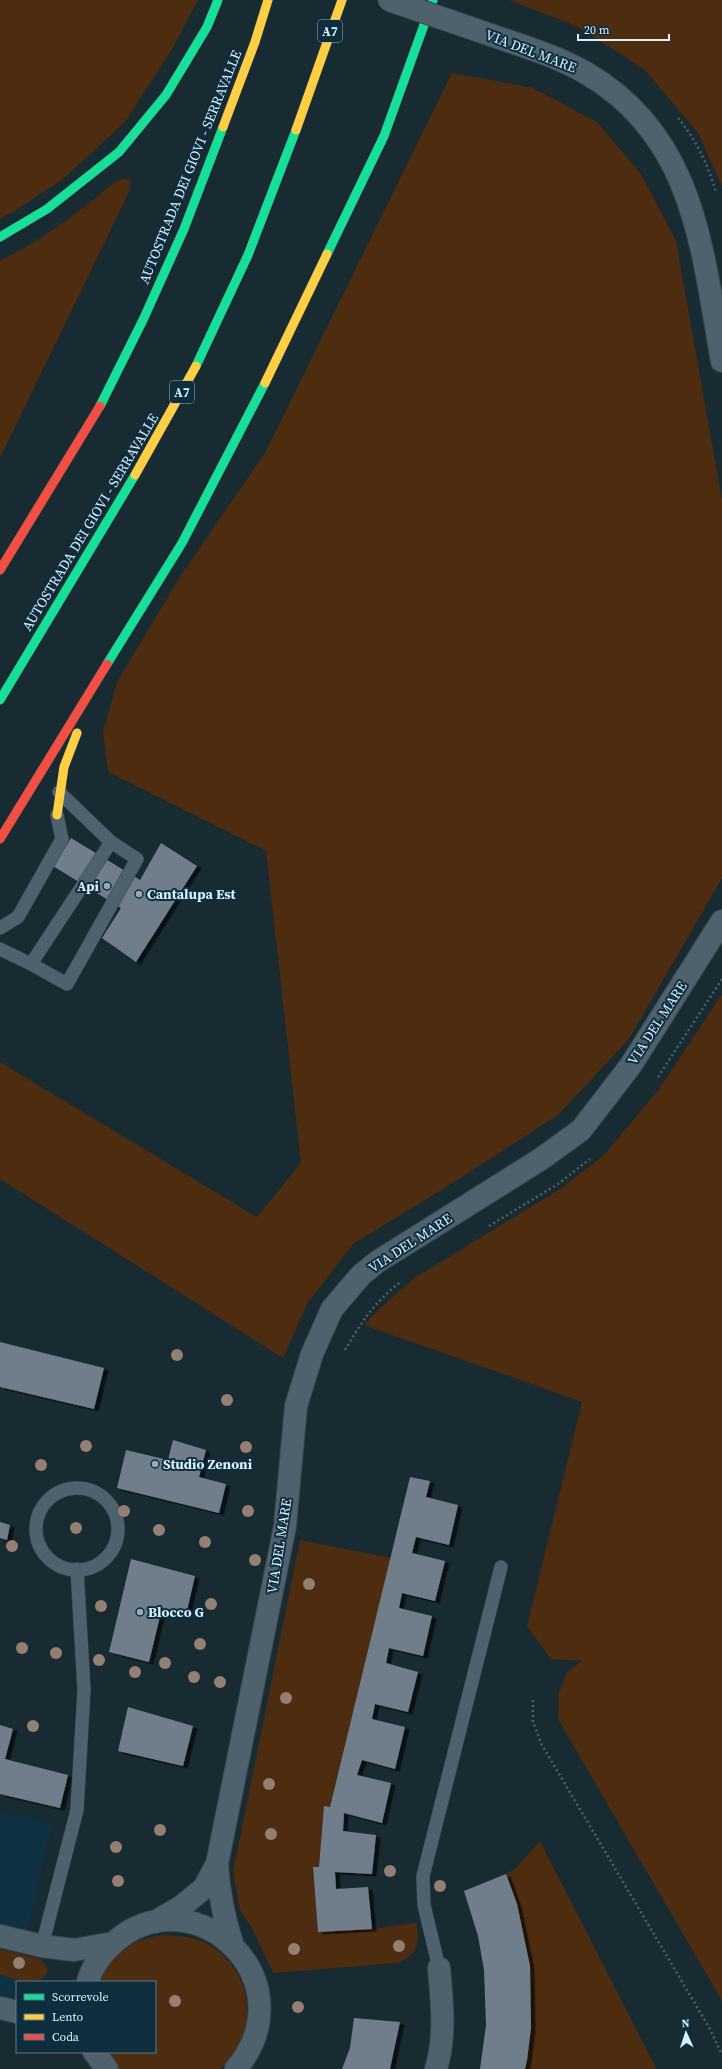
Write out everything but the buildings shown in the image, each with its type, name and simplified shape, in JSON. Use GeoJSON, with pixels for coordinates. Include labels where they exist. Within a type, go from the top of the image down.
{"type":"FeatureCollection","features":[{"type":"Feature","properties":{"kind":"highway"},"geometry":{"type":"LineString","coordinates":[[0,237],[47,209],[119,152],[166,95],[207,27],[218,0]]}},
{"type":"Feature","properties":{"kind":"highway","name":"AUTOSTRADA DEI GIOVI - SERRAVALLE"},"geometry":{"type":"LineString","coordinates":[[0,570],[96,414],[143,320],[184,229],[255,42],[268,0]]}},
{"type":"Feature","properties":{"kind":"highway","name":"AUTOSTRADA DEI GIOVI - SERRAVALLE"},"geometry":{"type":"LineString","coordinates":[[0,700],[153,444],[206,348],[248,255],[287,154],[342,0]]}},
{"type":"Feature","properties":{"kind":"highway"},"geometry":{"type":"LineString","coordinates":[[0,839],[182,543],[255,403],[384,136],[433,0]]}},
{"type":"Feature","properties":{"kind":"highway"},"geometry":{"type":"LineString","coordinates":[[57,815],[59,792],[64,767],[96,682]]}},
{"type":"Feature","properties":{"kind":"street","name":"VIA DEL MARE"},"geometry":{"type":"LineString","coordinates":[[389,0],[562,61],[586,73],[626,102],[657,137],[673,162],[685,187],[703,256],[722,361]]}},
{"type":"Feature","properties":{"kind":"street","name":"VIA DEL MARE"},"geometry":{"type":"LineString","coordinates":[[217,1864],[284,1526],[296,1406],[312,1354],[332,1309],[361,1275],[377,1262],[541,1159],[580,1130],[631,1065],[722,922]]}},
{"type":"Feature","properties":{"kind":"street"},"geometry":{"type":"LineString","coordinates":[[88,1981],[99,1959],[113,1943],[132,1931],[152,1923],[182,1906],[204,1888],[217,1864]]}},
{"type":"Feature","properties":{"kind":"street"},"geometry":{"type":"LineString","coordinates":[[217,1864],[223,1917],[233,1946]]}},
{"type":"Feature","properties":{"kind":"street"},"geometry":{"type":"LineString","coordinates":[[152,1923],[174,1921],[194,1924],[216,1933],[233,1946],[247,1963],[260,1996],[259,2021],[253,2042],[236,2069]]}},
{"type":"Feature","properties":{"kind":"street"},"geometry":{"type":"LineString","coordinates":[[0,1936],[42,1946],[74,1950],[113,1943]]}},
{"type":"Feature","properties":{"kind":"street"},"geometry":{"type":"LineString","coordinates":[[436,2069],[440,2056],[443,2015],[439,1968]]}},
{"type":"Feature","properties":{"kind":"street"},"geometry":{"type":"LineString","coordinates":[[0,2008],[16,2012]]}},
{"type":"Feature","properties":{"kind":"street"},"geometry":{"type":"LineString","coordinates":[[95,2053],[107,2069]]}},
{"type":"Feature","properties":{"kind":"lane"},"geometry":{"type":"LineString","coordinates":[[0,949],[67,984],[137,859],[111,842],[59,792]]}},
{"type":"Feature","properties":{"kind":"lane"},"geometry":{"type":"LineString","coordinates":[[0,928],[18,917],[62,839],[57,815]]}},
{"type":"Feature","properties":{"kind":"lane"},"geometry":{"type":"LineString","coordinates":[[31,964],[111,842]]}},
{"type":"Feature","properties":{"kind":"lane"},"geometry":{"type":"LineString","coordinates":[[72,1488],[86,1489],[99,1494],[110,1503],[116,1516],[118,1530],[116,1544],[109,1556],[98,1564],[77,1569],[70,1569],[57,1564],[47,1557],[40,1546],[36,1534],[37,1521],[41,1509],[49,1499],[60,1492],[72,1488]]}},
{"type":"Feature","properties":{"kind":"lane"},"geometry":{"type":"LineString","coordinates":[[439,1968],[424,1905],[423,1876],[500,1568]]}},
{"type":"Feature","properties":{"kind":"lane"},"geometry":{"type":"LineString","coordinates":[[42,1946],[77,1810],[84,1690],[77,1569]]}},
{"type":"Feature","properties":{"kind":"path"},"geometry":{"type":"LineString","coordinates":[[656,1080],[722,979]]}},
{"type":"Feature","properties":{"kind":"path"},"geometry":{"type":"LineString","coordinates":[[485,1228],[558,1184],[584,1165],[595,1154]]}},
{"type":"Feature","properties":{"kind":"path","name":"VIA DEL MARE"},"geometry":{"type":"LineString","coordinates":[[344,1353],[361,1322],[379,1299],[406,1277]]}},
{"type":"Feature","properties":{"kind":"path"},"geometry":{"type":"LineString","coordinates":[[533,1700],[533,1722],[542,1745],[710,2029],[722,2055]]}},
{"type":"Feature","properties":{"kind":"shaded area"},"geometry":{"type":"Polygon","coordinates":[[[0,0],[198,0],[174,46],[125,122],[63,179],[0,219],[0,0]]]}},
{"type":"Feature","properties":{"kind":"shaded area"},"geometry":{"type":"Polygon","coordinates":[[[509,0],[722,0],[722,186],[698,133],[644,69],[576,26],[509,0]]]}},
{"type":"Feature","properties":{"kind":"shaded area"},"geometry":{"type":"Polygon","coordinates":[[[452,73],[533,88],[597,122],[641,174],[676,241],[722,500],[722,878],[629,1039],[558,1115],[443,1189],[353,1244],[307,1304],[283,1358],[0,1179],[0,1062],[257,1217],[301,1163],[266,851],[108,772],[103,732],[117,682],[181,575],[265,453],[452,73]]]}},
{"type":"Feature","properties":{"kind":"shaded area"},"geometry":{"type":"Polygon","coordinates":[[[124,179],[130,180],[131,185],[129,192],[0,458],[0,261],[46,235],[116,181],[124,179]]]}},
{"type":"Feature","properties":{"kind":"shaded area"},"geometry":{"type":"Polygon","coordinates":[[[722,994],[722,2001],[558,1719],[559,1693],[567,1672],[582,1661],[551,1659],[527,1626],[582,1402],[364,1325],[379,1309],[416,1277],[560,1189],[604,1155],[659,1089],[722,994]]]}},
{"type":"Feature","properties":{"kind":"shaded area"},"geometry":{"type":"Polygon","coordinates":[[[300,1540],[391,1558],[330,1807],[324,1806],[319,1867],[313,1868],[318,1932],[372,1929],[416,1923],[418,1937],[416,1948],[413,1953],[409,1957],[396,1963],[273,1973],[252,1928],[240,1910],[233,1872],[300,1540]]]}},
{"type":"Feature","properties":{"kind":"shaded area"},"geometry":{"type":"Polygon","coordinates":[[[0,1811],[52,1824],[28,1929],[19,1981],[16,1981],[13,2011],[0,2008],[0,1811]]]}},
{"type":"Feature","properties":{"kind":"shaded area"},"geometry":{"type":"Polygon","coordinates":[[[540,1841],[656,2069],[525,2069],[531,2019],[529,1970],[521,1922],[506,1874],[515,1869],[540,1841]]]}},
{"type":"Feature","properties":{"kind":"shaded area"},"geometry":{"type":"Polygon","coordinates":[[[163,1935],[202,1941],[213,1947],[227,1959],[238,1974],[244,1990],[247,2006],[246,2023],[241,2039],[233,2055],[221,2069],[118,2069],[106,2053],[156,2053],[156,1981],[100,1981],[110,1963],[120,1953],[132,1944],[147,1938],[163,1935]]]}},
{"type":"Feature","properties":{"kind":"shaded area"},"geometry":{"type":"Polygon","coordinates":[[[0,1949],[40,1959],[45,1964],[48,1971],[44,1977],[33,1981],[19,1980],[0,1975],[0,1949]]]}},
{"type":"Feature","properties":{"kind":"traffic: fast"},"geometry":{"type":"LineString","coordinates":[[0,237],[47,209],[119,152],[166,95],[207,27],[218,0]]}},
{"type":"Feature","properties":{"kind":"traffic: fast"},"geometry":{"type":"LineString","coordinates":[[327,254],[384,136],[433,0]]}},
{"type":"Feature","properties":{"kind":"traffic: fast"},"geometry":{"type":"LineString","coordinates":[[100,406],[143,320],[184,229],[223,127]]}},
{"type":"Feature","properties":{"kind":"traffic: fast"},"geometry":{"type":"LineString","coordinates":[[196,366],[248,255],[296,130]]}},
{"type":"Feature","properties":{"kind":"traffic: fast"},"geometry":{"type":"LineString","coordinates":[[107,664],[182,543],[265,383]]}},
{"type":"Feature","properties":{"kind":"traffic: fast"},"geometry":{"type":"LineString","coordinates":[[0,700],[135,475]]}},
{"type":"Feature","properties":{"kind":"traffic: slow"},"geometry":{"type":"LineString","coordinates":[[223,127],[255,42],[268,0]]}},
{"type":"Feature","properties":{"kind":"traffic: slow"},"geometry":{"type":"LineString","coordinates":[[296,130],[342,0]]}},
{"type":"Feature","properties":{"kind":"traffic: slow"},"geometry":{"type":"LineString","coordinates":[[265,383],[327,254]]}},
{"type":"Feature","properties":{"kind":"traffic: slow"},"geometry":{"type":"LineString","coordinates":[[135,475],[196,366]]}},
{"type":"Feature","properties":{"kind":"traffic: slow"},"geometry":{"type":"LineString","coordinates":[[57,815],[64,767],[77,733]]}},
{"type":"Feature","properties":{"kind":"traffic: jam"},"geometry":{"type":"LineString","coordinates":[[0,570],[100,406]]}},
{"type":"Feature","properties":{"kind":"traffic: jam"},"geometry":{"type":"LineString","coordinates":[[0,839],[107,664]]}},
{"type":"Feature","properties":{"kind":"place","name":"Api"},"geometry":{"type":"Point","coordinates":[107,886]}},
{"type":"Feature","properties":{"kind":"place","name":"Cantalupa Est"},"geometry":{"type":"Point","coordinates":[139,894]}},
{"type":"Feature","properties":{"kind":"place","name":"Studio Zenoni"},"geometry":{"type":"Point","coordinates":[155,1464]}},
{"type":"Feature","properties":{"kind":"place","name":"Blocco G"},"geometry":{"type":"Point","coordinates":[140,1612]}}]}
